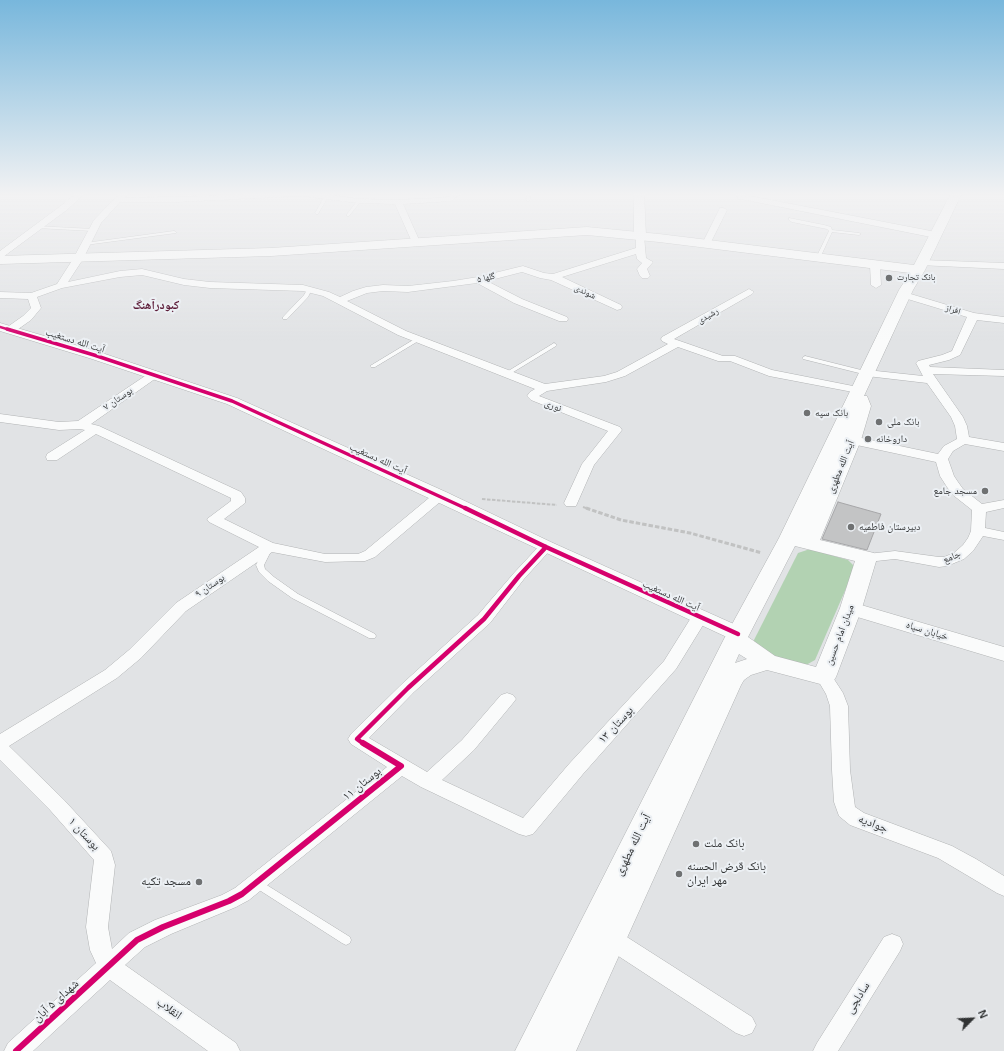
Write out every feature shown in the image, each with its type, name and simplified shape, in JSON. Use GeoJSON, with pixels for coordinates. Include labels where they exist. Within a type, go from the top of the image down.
{"type":"FeatureCollection","features":[{"type":"Feature","properties":{"kind":"main road"},"geometry":{"type":"LineString","coordinates":[[0,260],[78,259],[271,252],[415,242]]}},
{"type":"Feature","properties":{"kind":"main road"},"geometry":{"type":"LineString","coordinates":[[690,242],[875,265],[922,263],[942,249]]}},
{"type":"Feature","properties":{"kind":"main road","name":"آیت الله مطهری"},"geometry":{"type":"LineString","coordinates":[[799,540],[858,390],[904,295],[932,242]]}},
{"type":"Feature","properties":{"kind":"main road","name":"آیت الله مطهری"},"geometry":{"type":"LineString","coordinates":[[799,540],[852,440],[863,406],[858,390]]}},
{"type":"Feature","properties":{"kind":"main road"},"geometry":{"type":"LineString","coordinates":[[737,636],[778,557],[799,540],[867,558]]}},
{"type":"Feature","properties":{"kind":"main road","name":"میدان امام حسین"},"geometry":{"type":"LineString","coordinates":[[737,636],[767,662],[824,677],[851,608],[867,558]]}},
{"type":"Feature","properties":{"kind":"main road","name":"آیت الله مطهری"},"geometry":{"type":"LineString","coordinates":[[532,1051],[737,636]]}},
{"type":"Feature","properties":{"kind":"main road","name":"آیت الله مطهری"},"geometry":{"type":"LineString","coordinates":[[559,1051],[730,682],[736,674],[743,669],[767,662]]}},
{"type":"Feature","properties":{"kind":"street"},"geometry":{"type":"LineString","coordinates":[[0,254],[16,242]]}},
{"type":"Feature","properties":{"kind":"street"},"geometry":{"type":"LineString","coordinates":[[640,242],[642,259],[648,262],[642,269],[645,276]]}},
{"type":"Feature","properties":{"kind":"street"},"geometry":{"type":"LineString","coordinates":[[60,286],[78,259],[85,244]]}},
{"type":"Feature","properties":{"kind":"street","name":"گلها ۵"},"geometry":{"type":"LineString","coordinates":[[338,300],[342,300],[356,293],[375,288],[408,289],[478,280],[523,269],[543,276],[553,277],[640,250]]}},
{"type":"Feature","properties":{"kind":"street"},"geometry":{"type":"LineString","coordinates":[[922,263],[1004,266]]}},
{"type":"Feature","properties":{"kind":"street"},"geometry":{"type":"LineString","coordinates":[[875,265],[876,285]]}},
{"type":"Feature","properties":{"kind":"street"},"geometry":{"type":"LineString","coordinates":[[0,295],[32,296],[60,286],[120,274],[142,272],[184,282],[210,285],[310,289],[338,300],[418,339],[544,388]]}},
{"type":"Feature","properties":{"kind":"street","name":"شوندی"},"geometry":{"type":"LineString","coordinates":[[553,277],[617,307]]}},
{"type":"Feature","properties":{"kind":"street"},"geometry":{"type":"LineString","coordinates":[[478,280],[518,301],[563,319]]}},
{"type":"Feature","properties":{"kind":"street","name":"رشیدی"},"geometry":{"type":"LineString","coordinates":[[677,343],[666,339],[749,292]]}},
{"type":"Feature","properties":{"kind":"street","name":"افراز"},"geometry":{"type":"LineString","coordinates":[[904,295],[973,316],[1004,320]]}},
{"type":"Feature","properties":{"kind":"street"},"geometry":{"type":"LineString","coordinates":[[4,329],[34,312],[36,308],[32,296]]}},
{"type":"Feature","properties":{"kind":"street"},"geometry":{"type":"LineString","coordinates":[[963,440],[961,426],[957,417],[931,380],[922,363],[945,358],[956,353],[973,316]]}},
{"type":"Feature","properties":{"kind":"street","name":"آیت الله دستغیب"},"geometry":{"type":"LineString","coordinates":[[4,329],[155,374],[232,401],[700,617],[737,636]]}},
{"type":"Feature","properties":{"kind":"street"},"geometry":{"type":"LineString","coordinates":[[677,343],[722,359],[731,358],[769,373],[858,390]]}},
{"type":"Feature","properties":{"kind":"street","name":"نوری"},"geometry":{"type":"LineString","coordinates":[[571,504],[588,464],[616,430],[548,404],[533,396],[544,388],[606,379],[621,374],[677,343]]}},
{"type":"Feature","properties":{"kind":"street"},"geometry":{"type":"LineString","coordinates":[[925,370],[1004,373]]}},
{"type":"Feature","properties":{"kind":"street"},"geometry":{"type":"LineString","coordinates":[[867,373],[931,380]]}},
{"type":"Feature","properties":{"kind":"street","name":"بوستان ۷"},"geometry":{"type":"LineString","coordinates":[[81,425],[155,374]]}},
{"type":"Feature","properties":{"kind":"street"},"geometry":{"type":"LineString","coordinates":[[0,418],[59,426],[81,425],[96,428],[236,495],[238,498],[238,503],[214,519],[269,547],[325,558],[360,558],[370,554],[443,498]]}},
{"type":"Feature","properties":{"kind":"street"},"geometry":{"type":"LineString","coordinates":[[52,457],[96,428]]}},
{"type":"Feature","properties":{"kind":"street"},"geometry":{"type":"LineString","coordinates":[[852,440],[942,458]]}},
{"type":"Feature","properties":{"kind":"street"},"geometry":{"type":"LineString","coordinates":[[1004,447],[963,440],[948,449],[942,458],[946,476],[958,492],[979,509],[1004,504]]}},
{"type":"Feature","properties":{"kind":"street","name":"جامع"},"geometry":{"type":"LineString","coordinates":[[867,558],[895,555],[939,562],[947,561],[959,556],[968,548],[978,531],[979,509]]}},
{"type":"Feature","properties":{"kind":"street"},"geometry":{"type":"LineString","coordinates":[[978,531],[1004,536]]}},
{"type":"Feature","properties":{"kind":"street","name":"بوستان ۹"},"geometry":{"type":"LineString","coordinates":[[0,743],[111,674],[135,654],[181,607],[269,547]]}},
{"type":"Feature","properties":{"kind":"street","name":"بوستان ۱۱"},"geometry":{"type":"LineString","coordinates":[[110,967],[129,947],[145,936],[163,927],[229,901],[256,883],[401,766],[356,739],[408,688],[484,619],[546,547]]}},
{"type":"Feature","properties":{"kind":"street","name":"خیابان سپاه"},"geometry":{"type":"LineString","coordinates":[[851,608],[1004,654]]}},
{"type":"Feature","properties":{"kind":"street","name":"بوستان ۱۳"},"geometry":{"type":"LineString","coordinates":[[428,782],[526,828],[576,769],[670,665],[700,617]]}},
{"type":"Feature","properties":{"kind":"street","name":"جوادیه"},"geometry":{"type":"LineString","coordinates":[[824,677],[840,706],[841,770],[846,811],[857,819],[945,852],[1004,887]]}},
{"type":"Feature","properties":{"kind":"street"},"geometry":{"type":"LineString","coordinates":[[401,766],[428,782],[468,745],[507,699]]}},
{"type":"Feature","properties":{"kind":"street","name":"بوستان ۱"},"geometry":{"type":"LineString","coordinates":[[0,749],[57,805],[104,857],[105,865],[97,927],[101,950],[110,967]]}},
{"type":"Feature","properties":{"kind":"street"},"geometry":{"type":"LineString","coordinates":[[611,939],[744,1025]]}},
{"type":"Feature","properties":{"kind":"street","name":"سادلجی"},"geometry":{"type":"LineString","coordinates":[[825,1051],[892,944]]}},
{"type":"Feature","properties":{"kind":"street","name":"شهدای ۵ آبان"},"geometry":{"type":"LineString","coordinates":[[16,1051],[110,967]]}},
{"type":"Feature","properties":{"kind":"street","name":"انقلاب"},"geometry":{"type":"LineString","coordinates":[[110,967],[228,1051]]}},
{"type":"Feature","properties":{"kind":"lane"},"geometry":{"type":"LineString","coordinates":[[85,244],[99,242]]}},
{"type":"Feature","properties":{"kind":"lane"},"geometry":{"type":"LineString","coordinates":[[818,258],[826,242]]}},
{"type":"Feature","properties":{"kind":"lane"},"geometry":{"type":"LineString","coordinates":[[285,318],[306,296],[310,289]]}},
{"type":"Feature","properties":{"kind":"lane"},"geometry":{"type":"LineString","coordinates":[[373,366],[418,339]]}},
{"type":"Feature","properties":{"kind":"lane"},"geometry":{"type":"LineString","coordinates":[[508,373],[554,345]]}},
{"type":"Feature","properties":{"kind":"lane"},"geometry":{"type":"LineString","coordinates":[[805,358],[867,373]]}},
{"type":"Feature","properties":{"kind":"lane"},"geometry":{"type":"LineString","coordinates":[[269,547],[260,565],[262,570],[271,578],[295,596],[372,636]]}},
{"type":"Feature","properties":{"kind":"lane"},"geometry":{"type":"LineString","coordinates":[[256,883],[346,940]]}},
{"type":"Feature","properties":{"kind":"path"},"geometry":{"type":"LineString","coordinates":[[443,498],[492,499],[562,506],[571,504],[621,520],[690,533],[778,557]]}},
{"type":"Feature","properties":{"kind":"green space"},"geometry":{"type":"Polygon","coordinates":[[[810,549],[848,560],[854,566],[854,570],[815,660],[806,665],[795,663],[764,652],[754,643],[754,640],[798,553],[810,549]]]}},
{"type":"Feature","properties":{"kind":"building","name":"دبیرستان فاطمیه"},"geometry":{"type":"Polygon","coordinates":[[[838,502],[881,514],[867,550],[822,539],[838,502]]]}},
{"type":"Feature","properties":{"kind":"cycle path"},"geometry":{"type":"LineString","coordinates":[[0,327],[94,355],[232,401],[440,496],[546,547],[738,634]]}},
{"type":"Feature","properties":{"kind":"cycle path"},"geometry":{"type":"LineString","coordinates":[[16,1051],[137,940],[163,927],[229,901],[242,894],[401,766],[357,739],[408,688],[484,619],[519,576],[546,547]]}},
{"type":"Feature","properties":{"kind":"place","name":"بانک تجارت"},"geometry":{"type":"Point","coordinates":[889,278]}},
{"type":"Feature","properties":{"kind":"place","name":"بانک سپه"},"geometry":{"type":"Point","coordinates":[807,413]}},
{"type":"Feature","properties":{"kind":"place","name":"بانک ملی"},"geometry":{"type":"Point","coordinates":[879,422]}},
{"type":"Feature","properties":{"kind":"place","name":"داروخانه"},"geometry":{"type":"Point","coordinates":[868,439]}},
{"type":"Feature","properties":{"kind":"place","name":"مسجد جامع"},"geometry":{"type":"Point","coordinates":[985,491]}},
{"type":"Feature","properties":{"kind":"place","name":"دبیرستان فاطمیه"},"geometry":{"type":"Point","coordinates":[851,527]}},
{"type":"Feature","properties":{"kind":"place","name":"بانک ملت"},"geometry":{"type":"Point","coordinates":[696,844]}},
{"type":"Feature","properties":{"kind":"place","name":"بانک قرض الحسنه مهر ایران"},"geometry":{"type":"Point","coordinates":[679,874]}},
{"type":"Feature","properties":{"kind":"place","name":"مسجد تکیه"},"geometry":{"type":"Point","coordinates":[199,882]}},
{"type":"Feature","properties":{"kind":"district","name":"کبودرآهنگ"},"geometry":{"type":"Point","coordinates":[156,306]}}]}
